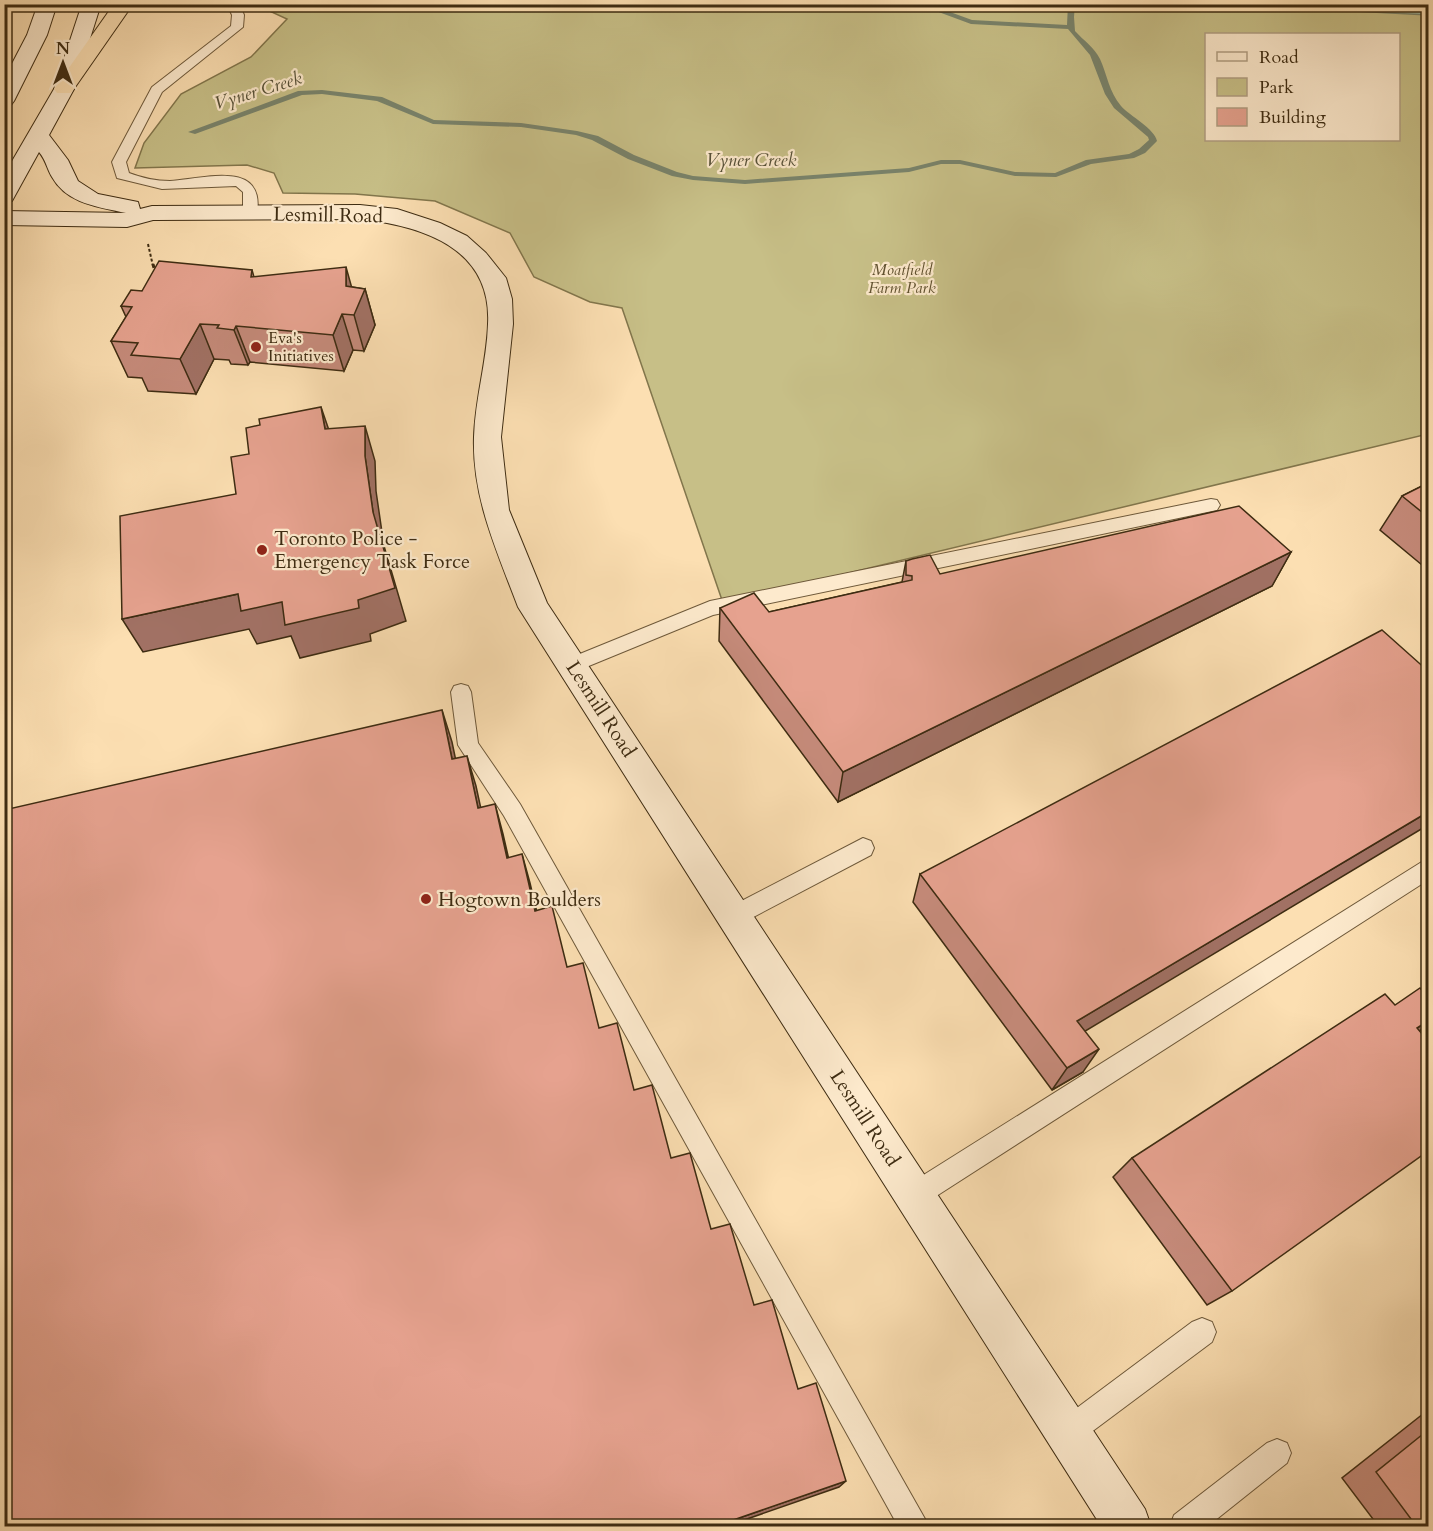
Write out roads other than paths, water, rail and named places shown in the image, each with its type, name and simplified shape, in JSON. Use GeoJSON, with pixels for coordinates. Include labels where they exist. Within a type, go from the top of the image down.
{"type":"FeatureCollection","features":[{"type":"Feature","properties":{"kind":"highway"},"geometry":{"type":"LineString","coordinates":[[64,89],[124,4]]}},
{"type":"Feature","properties":{"kind":"street"},"geometry":{"type":"LineString","coordinates":[[4,101],[37,35],[48,4]]}},
{"type":"Feature","properties":{"kind":"street"},"geometry":{"type":"LineString","coordinates":[[4,196],[64,89],[92,4]]}},
{"type":"Feature","properties":{"kind":"street"},"geometry":{"type":"LineString","coordinates":[[38,136],[57,160],[62,176],[70,186],[91,199],[152,213]]}},
{"type":"Feature","properties":{"kind":"street","name":"Lesmill Road"},"geometry":{"type":"LineString","coordinates":[[4,218],[127,220],[152,213],[360,212],[397,216],[432,228],[459,241],[478,258],[494,278],[500,299],[501,324],[487,436],[495,510],[533,607],[1128,1527]]}},
{"type":"Feature","properties":{"kind":"lane"},"geometry":{"type":"LineString","coordinates":[[232,4],[238,15],[237,27],[157,90],[119,162],[122,175],[134,180],[166,185],[224,181],[242,183],[249,188],[252,197],[250,213]]}},
{"type":"Feature","properties":{"kind":"lane"},"geometry":{"type":"LineString","coordinates":[[572,665],[710,608],[1211,505]]}},
{"type":"Feature","properties":{"kind":"lane"},"geometry":{"type":"LineString","coordinates":[[461,692],[468,745],[512,810],[914,1527]]}},
{"type":"Feature","properties":{"kind":"lane"},"geometry":{"type":"LineString","coordinates":[[734,916],[863,848]]}},
{"type":"Feature","properties":{"kind":"lane"},"geometry":{"type":"LineString","coordinates":[[915,1195],[1428,868]]}},
{"type":"Feature","properties":{"kind":"lane"},"geometry":{"type":"LineString","coordinates":[[1068,1432],[1202,1332]]}},
{"type":"Feature","properties":{"kind":"lane"},"geometry":{"type":"LineString","coordinates":[[1185,1527],[1277,1453]]}},
{"type":"Feature","properties":{"kind":"waterway"},"geometry":{"type":"LineString","coordinates":[[920,4],[971,22],[1069,27]]}},
{"type":"Feature","properties":{"kind":"waterway","name":"Vyner Creek"},"geometry":{"type":"LineString","coordinates":[[192,132],[301,93],[322,92],[379,99],[433,122],[521,125],[577,133],[595,138],[631,157],[675,174],[693,178],[745,182],[909,170],[941,162],[960,162],[1015,174],[1056,175],[1089,162],[1131,156],[1142,151],[1153,141],[1152,136],[1117,106],[1107,89],[1094,55],[1072,31],[1070,26],[1072,4]]}},
{"type":"Feature","properties":{"kind":"place","name":"Eva's Initiatives"},"geometry":{"type":"Point","coordinates":[256,347]}},
{"type":"Feature","properties":{"kind":"place","name":"Toronto Police - Emergency Task Force"},"geometry":{"type":"Point","coordinates":[262,550]}},
{"type":"Feature","properties":{"kind":"place","name":"Hogtown Boulders"},"geometry":{"type":"Point","coordinates":[426,899]}},
{"type":"Feature","properties":{"kind":"park label","name":"Moatfield Farm Park"},"geometry":{"type":"Point","coordinates":[902,279]}}]}
